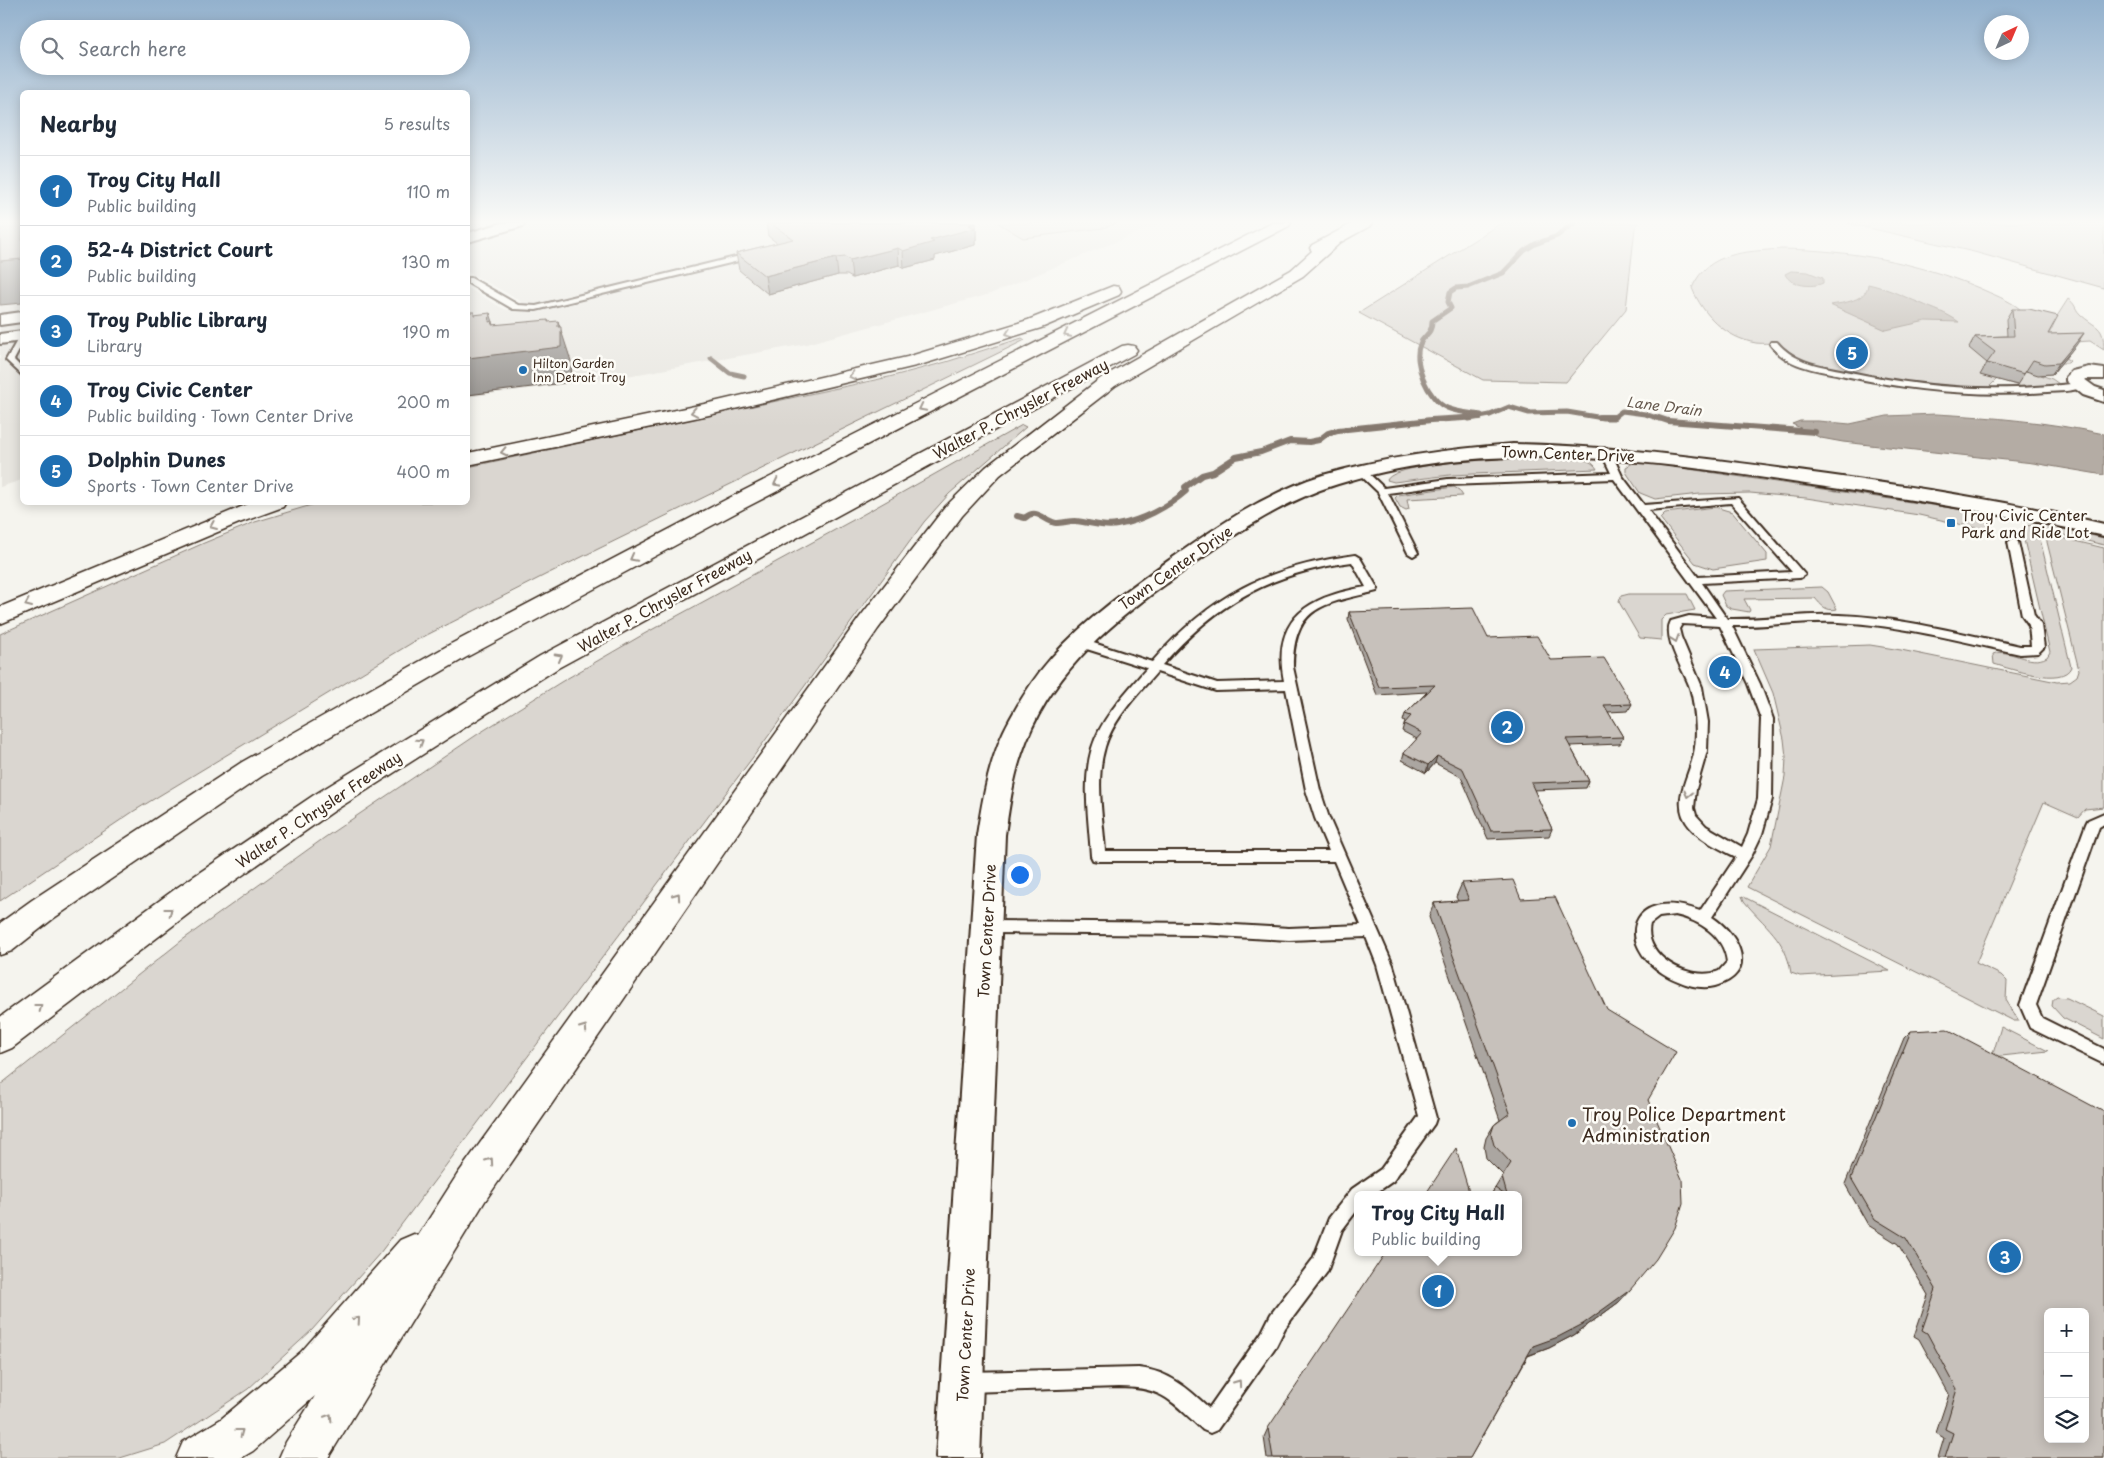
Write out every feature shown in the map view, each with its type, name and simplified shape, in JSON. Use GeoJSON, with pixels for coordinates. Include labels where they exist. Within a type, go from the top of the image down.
{"type":"FeatureCollection","features":[{"type":"Feature","properties":{"kind":"highway"},"geometry":{"type":"LineString","coordinates":[[470,459],[726,405],[870,372],[981,343],[1114,291]]}},
{"type":"Feature","properties":{"kind":"highway"},"geometry":{"type":"LineString","coordinates":[[0,942],[43,909],[252,770],[456,652],[744,500],[1151,291]]}},
{"type":"Feature","properties":{"kind":"highway","name":"Walter P. Chrysler Freeway"},"geometry":{"type":"LineString","coordinates":[[0,1037],[189,896],[324,803],[549,662],[1238,291]]}},
{"type":"Feature","properties":{"kind":"highway"},"geometry":{"type":"LineString","coordinates":[[302,1458],[471,1188],[869,623],[954,511],[994,471],[1108,382],[1267,291]]}},
{"type":"Feature","properties":{"kind":"highway"},"geometry":{"type":"LineString","coordinates":[[0,616],[231,518],[267,505]]}},
{"type":"Feature","properties":{"kind":"highway"},"geometry":{"type":"LineString","coordinates":[[199,1458],[237,1435],[316,1367],[471,1188]]}},
{"type":"Feature","properties":{"kind":"street"},"geometry":{"type":"LineString","coordinates":[[0,320],[20,317]]}},
{"type":"Feature","properties":{"kind":"street"},"geometry":{"type":"LineString","coordinates":[[0,339],[20,338]]}},
{"type":"Feature","properties":{"kind":"street"},"geometry":{"type":"LineString","coordinates":[[2104,374],[2079,374],[2074,377],[2080,386],[2104,396]]}},
{"type":"Feature","properties":{"kind":"street","name":"Town Center Drive"},"geometry":{"type":"LineString","coordinates":[[958,1458],[995,807],[1008,754],[1028,706],[1059,663],[1078,642],[1119,607],[1245,518],[1305,489],[1361,471],[1421,458],[1481,451],[1541,449],[1611,464],[1686,460],[1948,499],[2033,514],[2104,530]]}},
{"type":"Feature","properties":{"kind":"lane"},"geometry":{"type":"LineString","coordinates":[[488,291],[516,307],[536,308],[604,291]]}},
{"type":"Feature","properties":{"kind":"lane"},"geometry":{"type":"LineString","coordinates":[[20,342],[10,360],[20,370]]}},
{"type":"Feature","properties":{"kind":"lane"},"geometry":{"type":"LineString","coordinates":[[1774,344],[1780,352],[1798,361],[1876,380],[1925,388],[1997,391],[2080,386]]}},
{"type":"Feature","properties":{"kind":"lane"},"geometry":{"type":"LineString","coordinates":[[1382,491],[1611,464],[1724,622],[1754,684],[1768,719],[1765,799],[1755,834],[1744,855],[1703,918]]}},
{"type":"Feature","properties":{"kind":"lane"},"geometry":{"type":"LineString","coordinates":[[1361,471],[1382,491],[1413,553]]}},
{"type":"Feature","properties":{"kind":"lane"},"geometry":{"type":"LineString","coordinates":[[1642,508],[1734,500],[1800,575],[1695,580]]}},
{"type":"Feature","properties":{"kind":"lane"},"geometry":{"type":"LineString","coordinates":[[1744,855],[1697,826],[1686,809],[1686,800],[1701,750],[1702,723],[1696,682],[1674,642],[1672,632],[1675,624],[1680,620],[1724,622],[1837,618],[1903,625],[2020,650],[2034,650],[2038,648],[2039,644],[2035,625],[2028,614],[2013,542]]}},
{"type":"Feature","properties":{"kind":"lane"},"geometry":{"type":"LineString","coordinates":[[1339,856],[1098,856],[1095,794],[1098,750],[1103,737],[1165,653],[1214,611],[1263,580],[1305,566],[1355,558],[1373,588],[1333,597],[1320,602],[1293,625],[1286,646],[1290,685],[1313,790],[1322,818],[1339,856],[1385,965],[1428,1118],[1387,1175],[1364,1191]]}},
{"type":"Feature","properties":{"kind":"lane"},"geometry":{"type":"LineString","coordinates":[[1078,642],[1216,687],[1290,685]]}},
{"type":"Feature","properties":{"kind":"lane"},"geometry":{"type":"LineString","coordinates":[[2104,818],[2093,824],[2028,1005],[2036,1023],[2104,1057]]}},
{"type":"Feature","properties":{"kind":"lane"},"geometry":{"type":"LineString","coordinates":[[1675,909],[1703,918],[1715,926],[1732,948],[1734,959],[1731,968],[1724,976],[1719,978],[1699,980],[1670,971],[1657,962],[1642,940],[1641,929],[1644,921],[1651,914],[1662,910],[1675,909]]}},
{"type":"Feature","properties":{"kind":"lane"},"geometry":{"type":"LineString","coordinates":[[987,927],[1200,930],[1289,934],[1370,931]]}},
{"type":"Feature","properties":{"kind":"lane"},"geometry":{"type":"LineString","coordinates":[[962,1382],[1119,1376],[1144,1378],[1157,1381],[1170,1388],[1210,1423],[1269,1339],[1278,1321],[1320,1265],[1335,1224],[1354,1200]]}},
{"type":"Feature","properties":{"kind":"shaded area"},"geometry":{"type":"Polygon","coordinates":[[[0,291],[20,291],[20,481],[0,487],[0,291]]]}},
{"type":"Feature","properties":{"kind":"shaded area"},"geometry":{"type":"Polygon","coordinates":[[[470,291],[504,309],[528,312],[519,300],[503,291],[997,291],[806,344],[633,375],[470,397],[470,291]]]}},
{"type":"Feature","properties":{"kind":"shaded area"},"geometry":{"type":"Polygon","coordinates":[[[1394,291],[1628,291],[1626,309],[1566,382],[1483,380],[1359,313],[1394,291]]]}},
{"type":"Feature","properties":{"kind":"shaded area"},"geometry":{"type":"Polygon","coordinates":[[[1694,291],[1986,291],[2020,309],[2051,348],[2070,361],[2068,363],[2049,363],[2057,368],[2052,374],[2041,375],[2052,379],[2062,386],[2025,388],[1997,379],[1988,388],[1971,388],[1889,380],[1823,367],[1801,359],[1779,345],[1756,343],[1735,336],[1725,331],[1709,316],[1694,291]]]}},
{"type":"Feature","properties":{"kind":"shaded area"},"geometry":{"type":"Polygon","coordinates":[[[1866,291],[1891,291],[1944,313],[1959,322],[1926,321],[1886,330],[1830,305],[1854,300],[1866,291]]]}},
{"type":"Feature","properties":{"kind":"shaded area"},"geometry":{"type":"Polygon","coordinates":[[[2068,299],[2080,314],[2101,331],[2104,350],[2090,341],[2059,343],[2047,338],[2053,326],[2052,324],[2068,299]]]}},
{"type":"Feature","properties":{"kind":"shaded area"},"geometry":{"type":"Polygon","coordinates":[[[1022,338],[1025,340],[545,575],[415,641],[134,811],[0,901],[0,634],[204,543],[255,522],[311,505],[470,505],[470,467],[889,377],[946,362],[1022,338]]]}},
{"type":"Feature","properties":{"kind":"shaded area"},"geometry":{"type":"Polygon","coordinates":[[[1936,414],[2062,426],[2104,434],[2104,475],[2033,463],[1843,442],[1821,438],[1792,424],[1800,421],[1818,421],[1850,424],[1887,416],[1936,414]]]}},
{"type":"Feature","properties":{"kind":"shaded area"},"geometry":{"type":"Polygon","coordinates":[[[1022,425],[1026,427],[949,494],[924,522],[756,753],[380,1253],[312,1330],[248,1389],[165,1444],[120,1458],[0,1458],[0,1085],[181,941],[324,838],[478,734],[561,682],[644,634],[1022,425]]]}},
{"type":"Feature","properties":{"kind":"shaded area"},"geometry":{"type":"Polygon","coordinates":[[[1556,457],[1585,460],[1597,469],[1450,475],[1394,482],[1387,480],[1396,473],[1439,464],[1495,459],[1556,457]]]}},
{"type":"Feature","properties":{"kind":"shaded area"},"geometry":{"type":"Polygon","coordinates":[[[1641,462],[1958,509],[1983,519],[1994,528],[1985,530],[1919,515],[1806,498],[1750,493],[1700,494],[1655,499],[1640,493],[1626,472],[1626,467],[1633,463],[1641,462]]]}},
{"type":"Feature","properties":{"kind":"shaded area"},"geometry":{"type":"Polygon","coordinates":[[[1454,487],[1463,496],[1407,499],[1409,509],[1406,510],[1400,507],[1395,498],[1398,495],[1454,487]]]}},
{"type":"Feature","properties":{"kind":"shaded area"},"geometry":{"type":"Polygon","coordinates":[[[1715,507],[1732,512],[1767,554],[1767,561],[1713,569],[1695,563],[1660,518],[1665,513],[1715,507]]]}},
{"type":"Feature","properties":{"kind":"shaded area"},"geometry":{"type":"Polygon","coordinates":[[[2039,524],[2104,538],[2104,545],[2058,534],[2045,534],[2040,539],[2071,667],[2066,673],[2058,676],[2036,675],[1994,664],[1993,654],[2006,653],[2033,660],[2047,657],[2050,652],[2022,531],[2025,526],[2039,524]]]}},
{"type":"Feature","properties":{"kind":"shaded area"},"geometry":{"type":"Polygon","coordinates":[[[2054,536],[2104,548],[2104,807],[2085,809],[2078,817],[2044,802],[1976,963],[2001,975],[2007,981],[2006,1000],[2019,1021],[2014,1021],[1747,887],[1771,846],[1785,777],[1786,757],[1784,739],[1773,693],[1754,649],[1870,645],[2057,682],[2070,681],[2077,676],[2079,670],[2047,542],[2047,539],[2054,536]]]}},
{"type":"Feature","properties":{"kind":"shaded area"},"geometry":{"type":"Polygon","coordinates":[[[1822,587],[1828,592],[1837,609],[1827,609],[1815,598],[1744,599],[1750,610],[1749,612],[1726,606],[1721,595],[1724,591],[1822,587]]]}},
{"type":"Feature","properties":{"kind":"shaded area"},"geometry":{"type":"Polygon","coordinates":[[[1629,594],[1687,594],[1695,610],[1666,615],[1661,620],[1661,640],[1640,638],[1619,602],[1621,596],[1629,594]]]}},
{"type":"Feature","properties":{"kind":"shaded area"},"geometry":{"type":"Polygon","coordinates":[[[1742,896],[1890,971],[1800,976],[1791,973],[1784,950],[1779,941],[1744,901],[1742,896]]]}},
{"type":"Feature","properties":{"kind":"shaded area"},"geometry":{"type":"Polygon","coordinates":[[[2057,997],[2067,998],[2104,1016],[2104,1039],[2063,1018],[2052,1006],[2053,1000],[2057,997]]]}},
{"type":"Feature","properties":{"kind":"shaded area"},"geometry":{"type":"Polygon","coordinates":[[[2001,1027],[2048,1051],[1992,1057],[2001,1027]]]}},
{"type":"Feature","properties":{"kind":"building"},"geometry":{"type":"Polygon","coordinates":[[[2012,309],[2029,309],[2058,316],[2048,334],[2084,333],[2059,363],[2045,364],[2033,360],[2024,374],[1987,363],[1995,352],[1975,337],[2014,336],[2012,309]]]}},
{"type":"Feature","properties":{"kind":"building"},"geometry":{"type":"Polygon","coordinates":[[[470,312],[474,312],[474,315],[490,313],[489,322],[493,321],[492,325],[548,320],[548,322],[558,321],[558,327],[561,327],[561,347],[470,358],[470,312]]]}},
{"type":"Feature","properties":{"kind":"building"},"geometry":{"type":"Polygon","coordinates":[[[1473,608],[1488,638],[1537,636],[1551,660],[1604,658],[1632,704],[1604,705],[1623,737],[1566,739],[1589,781],[1531,783],[1552,829],[1491,831],[1463,769],[1437,756],[1428,765],[1404,753],[1422,733],[1404,724],[1411,716],[1405,714],[1435,685],[1379,687],[1349,612],[1473,608]]]}},
{"type":"Feature","properties":{"kind":"building"},"geometry":{"type":"Polygon","coordinates":[[[1513,880],[1521,899],[1555,897],[1607,1010],[1676,1052],[1648,1100],[1682,1179],[1683,1203],[1675,1228],[1656,1259],[1630,1290],[1583,1324],[1558,1337],[1533,1346],[1470,1458],[1273,1458],[1268,1428],[1383,1256],[1522,1256],[1522,1191],[1506,1191],[1502,1177],[1511,1163],[1494,1145],[1491,1134],[1494,1125],[1510,1113],[1434,903],[1469,900],[1462,883],[1513,880]]]}},
{"type":"Feature","properties":{"kind":"building"},"geometry":{"type":"Polygon","coordinates":[[[1947,1029],[2104,1112],[2104,1458],[1945,1458],[1953,1433],[1945,1429],[1957,1389],[1927,1333],[1922,1330],[1936,1289],[1906,1238],[1875,1219],[1851,1178],[1911,1031],[1947,1029]]]}},
{"type":"Feature","properties":{"kind":"building"},"geometry":{"type":"Polygon","coordinates":[[[1456,1148],[1469,1191],[1428,1191],[1456,1148]]]}},
{"type":"Feature","properties":{"kind":"waterway","name":"Lane Drain"},"geometry":{"type":"LineString","coordinates":[[1451,291],[1448,302],[1451,308],[1432,321],[1431,329],[1420,344],[1418,360],[1420,370],[1428,389],[1440,404],[1447,408],[1481,415]]}},
{"type":"Feature","properties":{"kind":"waterway"},"geometry":{"type":"LineString","coordinates":[[711,358],[730,373],[744,376]]}},
{"type":"Feature","properties":{"kind":"waterway","name":"Lane Drain"},"geometry":{"type":"LineString","coordinates":[[1479,417],[1509,407],[1529,413],[1567,412],[1603,418],[1613,418],[1622,411],[1645,414],[1660,419]]}},
{"type":"Feature","properties":{"kind":"waterway"},"geometry":{"type":"LineString","coordinates":[[1017,516],[1025,518],[1029,515],[1037,514],[1056,523],[1075,521],[1117,525],[1145,517],[1163,508],[1179,497],[1186,491],[1185,487],[1202,475],[1213,472],[1236,457],[1261,452],[1290,441],[1309,442],[1319,440],[1328,433],[1338,430],[1479,417]]}},
{"type":"Feature","properties":{"kind":"waterway","name":"Lane Drain"},"geometry":{"type":"LineString","coordinates":[[1469,419],[1479,417]]}},
{"type":"Feature","properties":{"kind":"waterway","name":"Lane Drain"},"geometry":{"type":"LineString","coordinates":[[1599,417],[1614,417]]}},
{"type":"Feature","properties":{"kind":"waterway","name":"Lane Drain"},"geometry":{"type":"LineString","coordinates":[[1656,417],[1668,421],[1815,432]]}},
{"type":"Feature","properties":{"kind":"place","name":"Dolphin Dunes"},"geometry":{"type":"Point","coordinates":[1852,353]}},
{"type":"Feature","properties":{"kind":"place","name":"Hilton Garden Inn Detroit Troy"},"geometry":{"type":"Point","coordinates":[523,370]}},
{"type":"Feature","properties":{"kind":"place","name":"Troy Civic Center Park and Ride Lot"},"geometry":{"type":"Point","coordinates":[1951,523]}},
{"type":"Feature","properties":{"kind":"place","name":"Troy Civic Center"},"geometry":{"type":"Point","coordinates":[1725,672]}},
{"type":"Feature","properties":{"kind":"place","name":"52-4 District Court"},"geometry":{"type":"Point","coordinates":[1507,727]}},
{"type":"Feature","properties":{"kind":"place","name":"Troy Police Department Administration"},"geometry":{"type":"Point","coordinates":[1572,1123]}},
{"type":"Feature","properties":{"kind":"place","name":"Troy Public Library"},"geometry":{"type":"Point","coordinates":[2005,1257]}},
{"type":"Feature","properties":{"kind":"place","name":"Troy City Hall"},"geometry":{"type":"Point","coordinates":[1438,1291]}}]}
